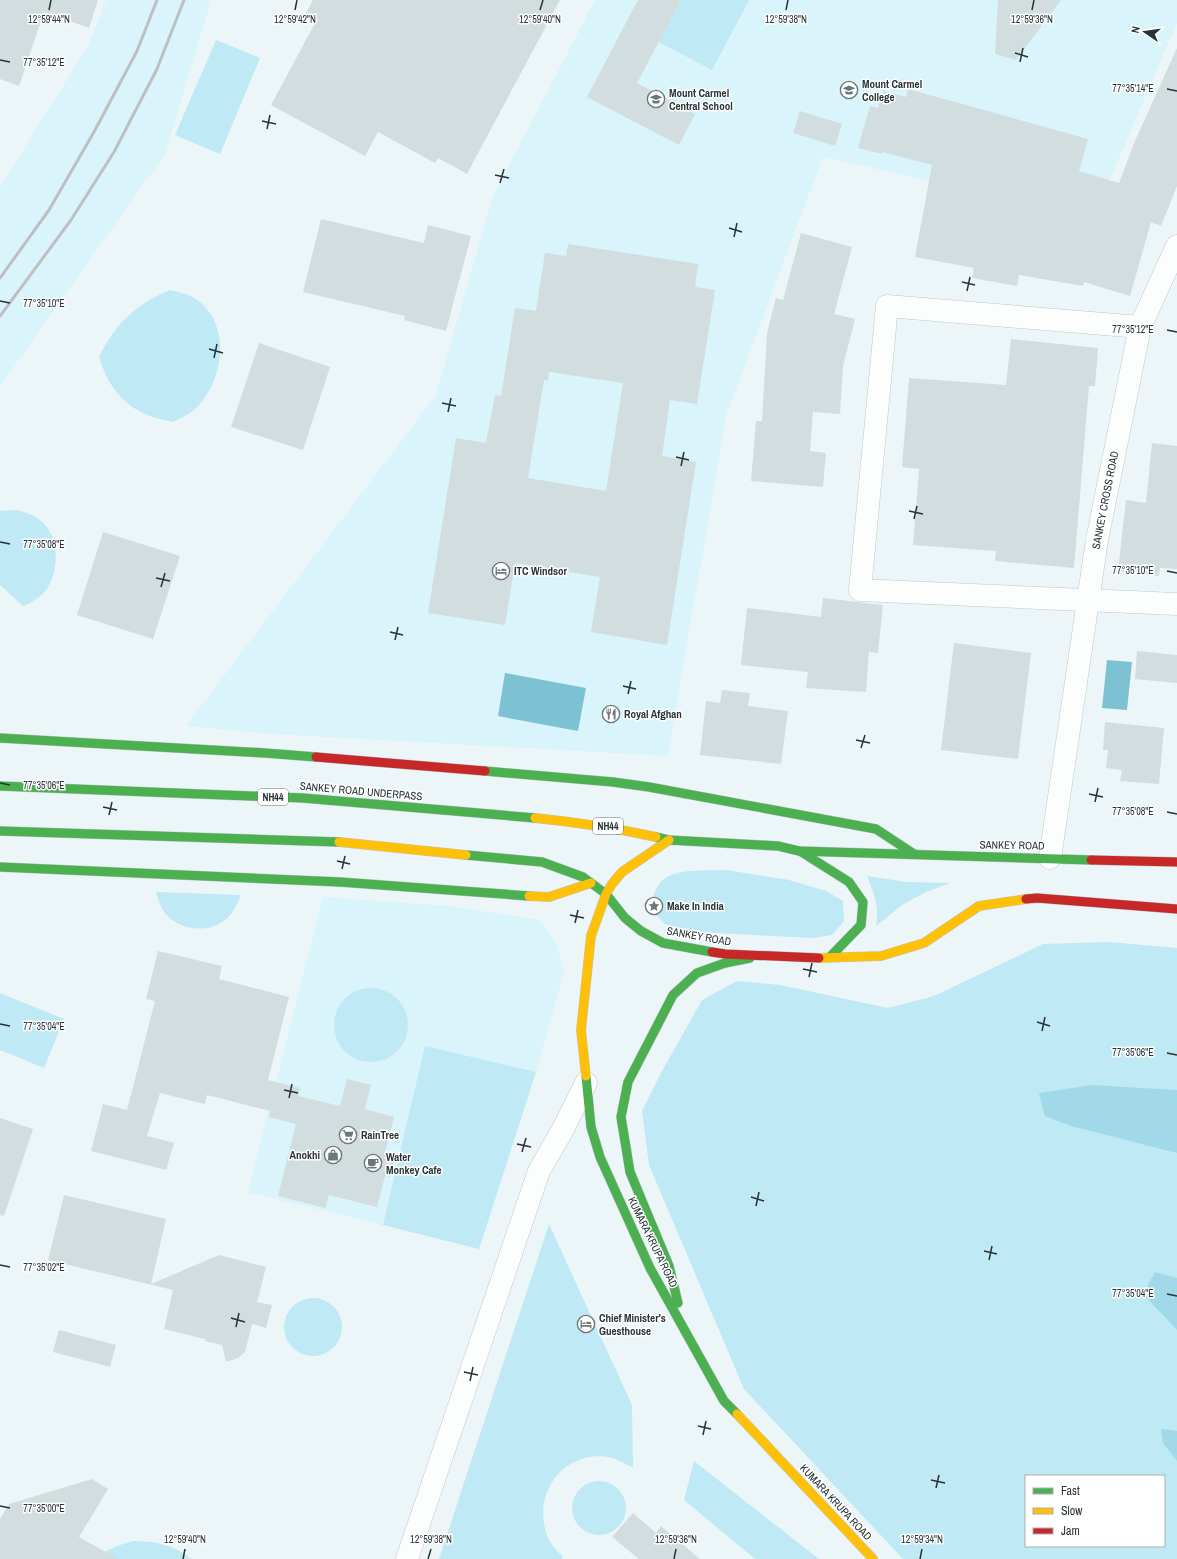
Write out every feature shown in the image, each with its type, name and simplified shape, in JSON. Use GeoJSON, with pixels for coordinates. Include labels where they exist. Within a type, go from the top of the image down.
{"type":"FeatureCollection","features":[{"type":"Feature","properties":{"kind":"street","name":"SANKEY CROSS ROAD"},"geometry":{"type":"LineString","coordinates":[[1050,858],[1097,540],[1140,327],[1177,246]]}},
{"type":"Feature","properties":{"kind":"street"},"geometry":{"type":"LineString","coordinates":[[1140,327],[887,306],[860,590],[1177,604]]}},
{"type":"Feature","properties":{"kind":"street"},"geometry":{"type":"LineString","coordinates":[[0,738],[265,753],[613,782],[649,787],[876,829],[914,854]]}},
{"type":"Feature","properties":{"kind":"street","name":"SANKEY ROAD UNDERPASS"},"geometry":{"type":"LineString","coordinates":[[1,786],[311,799],[580,822],[618,828],[669,840]]}},
{"type":"Feature","properties":{"kind":"street"},"geometry":{"type":"LineString","coordinates":[[0,831],[324,841],[542,862],[583,877],[606,894],[622,872],[669,840]]}},
{"type":"Feature","properties":{"kind":"street","name":"SANKEY ROAD"},"geometry":{"type":"LineString","coordinates":[[669,840],[778,846],[799,851],[1177,862]]}},
{"type":"Feature","properties":{"kind":"street","name":"SANKEY ROAD"},"geometry":{"type":"LineString","coordinates":[[799,851],[849,882],[863,902],[861,925],[830,957]]}},
{"type":"Feature","properties":{"kind":"street"},"geometry":{"type":"LineString","coordinates":[[0,867],[340,882],[549,897],[591,883]]}},
{"type":"Feature","properties":{"kind":"street","name":"SANKEY ROAD"},"geometry":{"type":"LineString","coordinates":[[606,894],[625,918],[642,931],[663,943],[725,954],[759,956],[881,956],[924,943],[979,906],[1037,898],[1177,909]]}},
{"type":"Feature","properties":{"kind":"street","name":"KUMARA KRUPA ROAD"},"geometry":{"type":"LineString","coordinates":[[606,894],[590,936],[582,1030],[591,1127],[600,1157],[650,1268],[724,1401],[873,1559]]}},
{"type":"Feature","properties":{"kind":"street"},"geometry":{"type":"LineString","coordinates":[[683,1326],[669,1266],[630,1172],[621,1117],[628,1082],[673,995],[696,973],[725,963],[759,956]]}},
{"type":"Feature","properties":{"kind":"street"},"geometry":{"type":"LineString","coordinates":[[407,1559],[539,1171],[562,1131],[586,1083]]}},
{"type":"Feature","properties":{"kind":"shaded area"},"geometry":{"type":"Polygon","coordinates":[[[106,0],[211,0],[165,154],[0,386],[0,187],[89,44],[106,0]]]}},
{"type":"Feature","properties":{"kind":"shaded area","name":"ITC Windsor"},"geometry":{"type":"Polygon","coordinates":[[[595,0],[1177,0],[1177,23],[1094,217],[823,157],[726,416],[668,756],[272,734],[186,726],[436,395],[492,198],[595,0]]]}},
{"type":"Feature","properties":{"kind":"shaded area"},"geometry":{"type":"Polygon","coordinates":[[[681,0],[749,0],[712,70],[659,42],[681,0]]]}},
{"type":"Feature","properties":{"kind":"shaded area"},"geometry":{"type":"Polygon","coordinates":[[[216,40],[260,58],[220,154],[175,135],[216,40]]]}},
{"type":"Feature","properties":{"kind":"shaded area"},"geometry":{"type":"Polygon","coordinates":[[[170,290],[193,297],[208,310],[216,324],[220,338],[218,370],[212,385],[204,399],[192,412],[173,422],[146,414],[135,409],[126,402],[110,383],[99,357],[112,334],[128,316],[147,302],[170,290]]]}},
{"type":"Feature","properties":{"kind":"shaded area"},"geometry":{"type":"Polygon","coordinates":[[[17,510],[33,516],[46,526],[54,541],[56,558],[53,575],[46,590],[33,601],[23,606],[0,585],[0,511],[17,510]]]}},
{"type":"Feature","properties":{"kind":"shaded area"},"geometry":{"type":"Polygon","coordinates":[[[1107,660],[1132,662],[1127,710],[1102,708],[1107,660]]]}},
{"type":"Feature","properties":{"kind":"shaded area"},"geometry":{"type":"Polygon","coordinates":[[[505,673],[586,688],[578,731],[498,716],[505,673]]]}},
{"type":"Feature","properties":{"kind":"shaded area"},"geometry":{"type":"Polygon","coordinates":[[[703,870],[726,870],[789,880],[826,891],[843,901],[844,921],[832,935],[813,938],[696,932],[665,924],[651,910],[653,897],[658,885],[670,875],[703,870]]]}},
{"type":"Feature","properties":{"kind":"shaded area"},"geometry":{"type":"Polygon","coordinates":[[[867,876],[906,882],[950,883],[926,892],[902,905],[876,926],[877,907],[867,876]]]}},
{"type":"Feature","properties":{"kind":"shaded area"},"geometry":{"type":"Polygon","coordinates":[[[156,892],[241,895],[234,910],[226,920],[215,926],[199,929],[183,926],[169,918],[161,907],[156,892]]]}},
{"type":"Feature","properties":{"kind":"shaded area"},"geometry":{"type":"Polygon","coordinates":[[[323,897],[449,906],[541,920],[557,945],[564,973],[536,1072],[479,1249],[248,1192],[323,897]]]}},
{"type":"Feature","properties":{"kind":"shaded area"},"geometry":{"type":"Polygon","coordinates":[[[1109,942],[1177,948],[1177,1559],[903,1559],[744,1389],[649,1165],[642,1111],[661,1073],[702,1000],[737,981],[780,985],[888,1008],[934,996],[1043,944],[1109,942]]]}},
{"type":"Feature","properties":{"kind":"shaded area"},"geometry":{"type":"Polygon","coordinates":[[[371,988],[392,994],[402,1004],[408,1025],[402,1046],[392,1056],[371,1062],[350,1056],[340,1046],[334,1025],[340,1004],[350,994],[371,988]]]}},
{"type":"Feature","properties":{"kind":"shaded area"},"geometry":{"type":"Polygon","coordinates":[[[0,993],[64,1019],[44,1068],[0,1050],[0,993]]]}},
{"type":"Feature","properties":{"kind":"shaded area"},"geometry":{"type":"Polygon","coordinates":[[[425,1046],[536,1072],[479,1249],[383,1225],[425,1046]]]}},
{"type":"Feature","properties":{"kind":"shaded area"},"geometry":{"type":"Polygon","coordinates":[[[1092,1085],[1177,1090],[1177,1153],[1071,1126],[1045,1116],[1039,1093],[1092,1085]]]}},
{"type":"Feature","properties":{"kind":"shaded area"},"geometry":{"type":"Polygon","coordinates":[[[549,1224],[632,1405],[633,1468],[621,1461],[608,1457],[592,1457],[577,1460],[565,1468],[555,1478],[548,1490],[544,1505],[543,1520],[548,1538],[563,1557],[562,1559],[439,1559],[549,1224]]]}},
{"type":"Feature","properties":{"kind":"shaded area"},"geometry":{"type":"Polygon","coordinates":[[[1155,1272],[1177,1278],[1177,1330],[1143,1294],[1155,1272]]]}},
{"type":"Feature","properties":{"kind":"shaded area"},"geometry":{"type":"Polygon","coordinates":[[[313,1298],[324,1300],[337,1311],[340,1316],[342,1327],[340,1338],[329,1351],[324,1354],[313,1356],[302,1354],[289,1343],[286,1338],[284,1327],[286,1316],[297,1303],[302,1300],[313,1298]]]}},
{"type":"Feature","properties":{"kind":"shaded area"},"geometry":{"type":"Polygon","coordinates":[[[1161,1429],[1177,1431],[1177,1461],[1163,1443],[1161,1429]]]}},
{"type":"Feature","properties":{"kind":"shaded area"},"geometry":{"type":"Polygon","coordinates":[[[694,1461],[819,1559],[755,1559],[684,1500],[694,1461]]]}},
{"type":"Feature","properties":{"kind":"shaded area"},"geometry":{"type":"Polygon","coordinates":[[[594,1481],[604,1481],[614,1485],[622,1493],[626,1503],[626,1513],[622,1523],[614,1531],[604,1535],[594,1535],[584,1531],[576,1523],[572,1513],[572,1503],[576,1493],[584,1485],[594,1481]]]}},
{"type":"Feature","properties":{"kind":"shaded area"},"geometry":{"type":"Polygon","coordinates":[[[134,1541],[157,1543],[171,1547],[185,1554],[191,1559],[97,1559],[96,1557],[115,1547],[134,1541]]]}},
{"type":"Feature","properties":{"kind":"building"},"geometry":{"type":"Polygon","coordinates":[[[0,0],[98,0],[89,28],[44,12],[19,86],[0,79],[0,0]]]}},
{"type":"Feature","properties":{"kind":"building"},"geometry":{"type":"Polygon","coordinates":[[[313,0],[560,0],[467,174],[438,158],[435,163],[378,132],[365,156],[271,105],[315,23],[304,17],[313,0]]]}},
{"type":"Feature","properties":{"kind":"building"},"geometry":{"type":"Polygon","coordinates":[[[638,0],[681,0],[637,83],[695,114],[679,145],[587,97],[638,0]]]}},
{"type":"Feature","properties":{"kind":"building"},"geometry":{"type":"Polygon","coordinates":[[[998,0],[1061,0],[1016,60],[995,54],[998,0]]]}},
{"type":"Feature","properties":{"kind":"building"},"geometry":{"type":"Polygon","coordinates":[[[1177,48],[1177,186],[1161,226],[1151,222],[1130,296],[1084,282],[1083,286],[1019,275],[1017,286],[972,278],[974,268],[915,257],[932,165],[883,152],[882,154],[858,148],[870,106],[878,108],[883,91],[906,97],[908,89],[1088,139],[1079,171],[1119,183],[1135,141],[1177,48]]]}},
{"type":"Feature","properties":{"kind":"building"},"geometry":{"type":"Polygon","coordinates":[[[800,111],[842,124],[835,146],[793,133],[800,111]]]}},
{"type":"Feature","properties":{"kind":"building"},"geometry":{"type":"Polygon","coordinates":[[[321,219],[424,243],[428,225],[471,236],[446,331],[404,320],[405,316],[303,292],[321,219]]]}},
{"type":"Feature","properties":{"kind":"building"},"geometry":{"type":"Polygon","coordinates":[[[801,233],[852,247],[834,314],[855,319],[843,366],[840,414],[813,412],[810,451],[826,453],[823,487],[751,481],[756,421],[762,421],[767,333],[776,298],[783,300],[801,233]]]}},
{"type":"Feature","properties":{"kind":"building"},"geometry":{"type":"Polygon","coordinates":[[[568,244],[698,264],[695,287],[715,290],[697,404],[670,400],[662,456],[696,462],[667,645],[591,632],[600,577],[515,563],[505,625],[428,613],[456,438],[486,443],[495,395],[501,396],[515,308],[536,311],[545,253],[566,256],[568,244]],[[549,372],[548,381],[544,380],[528,478],[606,491],[623,383],[549,372]]]}},
{"type":"Feature","properties":{"kind":"building"},"geometry":{"type":"Polygon","coordinates":[[[1011,339],[1098,348],[1095,386],[1089,386],[1074,568],[995,561],[996,551],[913,545],[919,469],[902,467],[909,378],[1006,385],[1011,339]]]}},
{"type":"Feature","properties":{"kind":"building"},"geometry":{"type":"Polygon","coordinates":[[[259,343],[330,367],[303,450],[231,427],[259,343]]]}},
{"type":"Feature","properties":{"kind":"building"},"geometry":{"type":"Polygon","coordinates":[[[1152,443],[1177,446],[1177,569],[1160,568],[1159,576],[1118,571],[1126,500],[1146,503],[1152,443]]]}},
{"type":"Feature","properties":{"kind":"building"},"geometry":{"type":"Polygon","coordinates":[[[103,532],[180,556],[153,639],[77,615],[103,532]]]}},
{"type":"Feature","properties":{"kind":"building"},"geometry":{"type":"Polygon","coordinates":[[[823,598],[883,605],[878,653],[869,652],[866,692],[806,688],[808,672],[741,665],[747,608],[821,617],[823,598]]]}},
{"type":"Feature","properties":{"kind":"building"},"geometry":{"type":"Polygon","coordinates":[[[954,643],[1031,653],[1018,759],[941,750],[954,643]]]}},
{"type":"Feature","properties":{"kind":"building"},"geometry":{"type":"Polygon","coordinates":[[[1137,651],[1177,655],[1177,683],[1135,679],[1137,651]]]}},
{"type":"Feature","properties":{"kind":"building"},"geometry":{"type":"Polygon","coordinates":[[[722,690],[750,693],[748,706],[788,711],[781,764],[700,755],[706,701],[720,703],[722,690]]]}},
{"type":"Feature","properties":{"kind":"building"},"geometry":{"type":"Polygon","coordinates":[[[1105,722],[1164,728],[1159,784],[1120,781],[1122,770],[1106,768],[1108,750],[1103,750],[1105,722]]]}},
{"type":"Feature","properties":{"kind":"building"},"geometry":{"type":"Polygon","coordinates":[[[158,951],[222,966],[219,979],[289,997],[268,1080],[300,1088],[298,1096],[340,1106],[347,1079],[371,1085],[365,1109],[394,1117],[385,1153],[395,1155],[390,1177],[385,1176],[377,1207],[329,1195],[325,1208],[278,1196],[296,1124],[269,1117],[270,1111],[207,1095],[205,1104],[160,1093],[147,1136],[174,1143],[166,1170],[91,1151],[103,1104],[127,1110],[155,1001],[146,999],[158,951]]]}},
{"type":"Feature","properties":{"kind":"building"},"geometry":{"type":"Polygon","coordinates":[[[0,1118],[33,1129],[4,1216],[0,1215],[0,1118]]]}},
{"type":"Feature","properties":{"kind":"building"},"geometry":{"type":"Polygon","coordinates":[[[64,1195],[166,1219],[151,1284],[219,1255],[266,1267],[257,1302],[272,1305],[266,1328],[252,1324],[245,1352],[238,1358],[226,1362],[222,1345],[205,1341],[205,1339],[164,1329],[173,1290],[48,1260],[64,1195]]]}},
{"type":"Feature","properties":{"kind":"building"},"geometry":{"type":"Polygon","coordinates":[[[59,1330],[116,1345],[110,1367],[53,1352],[59,1330]]]}},
{"type":"Feature","properties":{"kind":"building"},"geometry":{"type":"Polygon","coordinates":[[[92,1479],[108,1489],[79,1537],[118,1559],[0,1559],[0,1519],[9,1504],[92,1479]]]}},
{"type":"Feature","properties":{"kind":"building"},"geometry":{"type":"Polygon","coordinates":[[[633,1513],[656,1533],[661,1526],[700,1559],[639,1559],[612,1537],[633,1513]]]}},
{"type":"Feature","properties":{"kind":"railway"},"geometry":{"type":"LineString","coordinates":[[0,278],[49,210],[94,132],[137,51],[157,0]]}},
{"type":"Feature","properties":{"kind":"railway"},"geometry":{"type":"LineString","coordinates":[[0,316],[71,220],[114,152],[157,69],[184,0]]}},
{"type":"Feature","properties":{"kind":"traffic: fast"},"geometry":{"type":"LineString","coordinates":[[0,738],[316,757]]}},
{"type":"Feature","properties":{"kind":"traffic: fast"},"geometry":{"type":"LineString","coordinates":[[485,771],[613,782],[649,787],[876,829],[914,854]]}},
{"type":"Feature","properties":{"kind":"traffic: fast"},"geometry":{"type":"LineString","coordinates":[[0,786],[303,798],[535,818]]}},
{"type":"Feature","properties":{"kind":"traffic: fast"},"geometry":{"type":"LineString","coordinates":[[0,831],[339,842]]}},
{"type":"Feature","properties":{"kind":"traffic: fast"},"geometry":{"type":"LineString","coordinates":[[656,837],[669,840],[778,846],[799,851],[1091,860]]}},
{"type":"Feature","properties":{"kind":"traffic: fast"},"geometry":{"type":"LineString","coordinates":[[800,851],[849,882],[863,902],[861,925],[830,957]]}},
{"type":"Feature","properties":{"kind":"traffic: fast"},"geometry":{"type":"LineString","coordinates":[[466,855],[542,862],[583,877],[606,894],[625,918],[641,931],[663,943],[712,952]]}},
{"type":"Feature","properties":{"kind":"traffic: fast"},"geometry":{"type":"LineString","coordinates":[[0,867],[340,882],[529,896]]}},
{"type":"Feature","properties":{"kind":"traffic: fast"},"geometry":{"type":"LineString","coordinates":[[678,1303],[669,1266],[630,1172],[621,1117],[628,1082],[673,995],[697,973],[725,963],[750,958]]}},
{"type":"Feature","properties":{"kind":"traffic: fast"},"geometry":{"type":"LineString","coordinates":[[586,1076],[591,1127],[600,1157],[650,1268],[724,1401],[737,1414]]}},
{"type":"Feature","properties":{"kind":"traffic: slow"},"geometry":{"type":"LineString","coordinates":[[535,818],[565,821],[656,837]]}},
{"type":"Feature","properties":{"kind":"traffic: slow"},"geometry":{"type":"LineString","coordinates":[[586,1076],[581,1030],[591,936],[606,894],[612,884],[622,872],[669,840]]}},
{"type":"Feature","properties":{"kind":"traffic: slow"},"geometry":{"type":"LineString","coordinates":[[339,842],[466,855]]}},
{"type":"Feature","properties":{"kind":"traffic: slow"},"geometry":{"type":"LineString","coordinates":[[529,896],[549,897],[591,883]]}},
{"type":"Feature","properties":{"kind":"traffic: slow"},"geometry":{"type":"LineString","coordinates":[[819,958],[881,956],[924,943],[979,906],[1026,899]]}},
{"type":"Feature","properties":{"kind":"traffic: slow"},"geometry":{"type":"LineString","coordinates":[[737,1414],[873,1559]]}},
{"type":"Feature","properties":{"kind":"traffic: jam"},"geometry":{"type":"LineString","coordinates":[[316,757],[485,771]]}},
{"type":"Feature","properties":{"kind":"traffic: jam"},"geometry":{"type":"LineString","coordinates":[[1091,860],[1177,862]]}},
{"type":"Feature","properties":{"kind":"traffic: jam"},"geometry":{"type":"LineString","coordinates":[[1026,899],[1037,898],[1177,909]]}},
{"type":"Feature","properties":{"kind":"traffic: jam"},"geometry":{"type":"LineString","coordinates":[[712,952],[725,954],[819,958]]}},
{"type":"Feature","properties":{"kind":"place","name":"Mount Carmel College"},"geometry":{"type":"Point","coordinates":[849,90]}},
{"type":"Feature","properties":{"kind":"place","name":"Mount Carmel Central School"},"geometry":{"type":"Point","coordinates":[656,99]}},
{"type":"Feature","properties":{"kind":"place","name":"ITC Windsor"},"geometry":{"type":"Point","coordinates":[501,571]}},
{"type":"Feature","properties":{"kind":"place","name":"Royal Afghan"},"geometry":{"type":"Point","coordinates":[611,714]}},
{"type":"Feature","properties":{"kind":"place","name":"Make In India"},"geometry":{"type":"Point","coordinates":[654,906]}},
{"type":"Feature","properties":{"kind":"place","name":"RainTree"},"geometry":{"type":"Point","coordinates":[348,1135]}},
{"type":"Feature","properties":{"kind":"place","name":"Anokhi"},"geometry":{"type":"Point","coordinates":[333,1155]}},
{"type":"Feature","properties":{"kind":"place","name":"Water Monkey Cafe"},"geometry":{"type":"Point","coordinates":[373,1163]}},
{"type":"Feature","properties":{"kind":"place","name":"Chief Minister's Guesthouse"},"geometry":{"type":"Point","coordinates":[586,1324]}}]}
